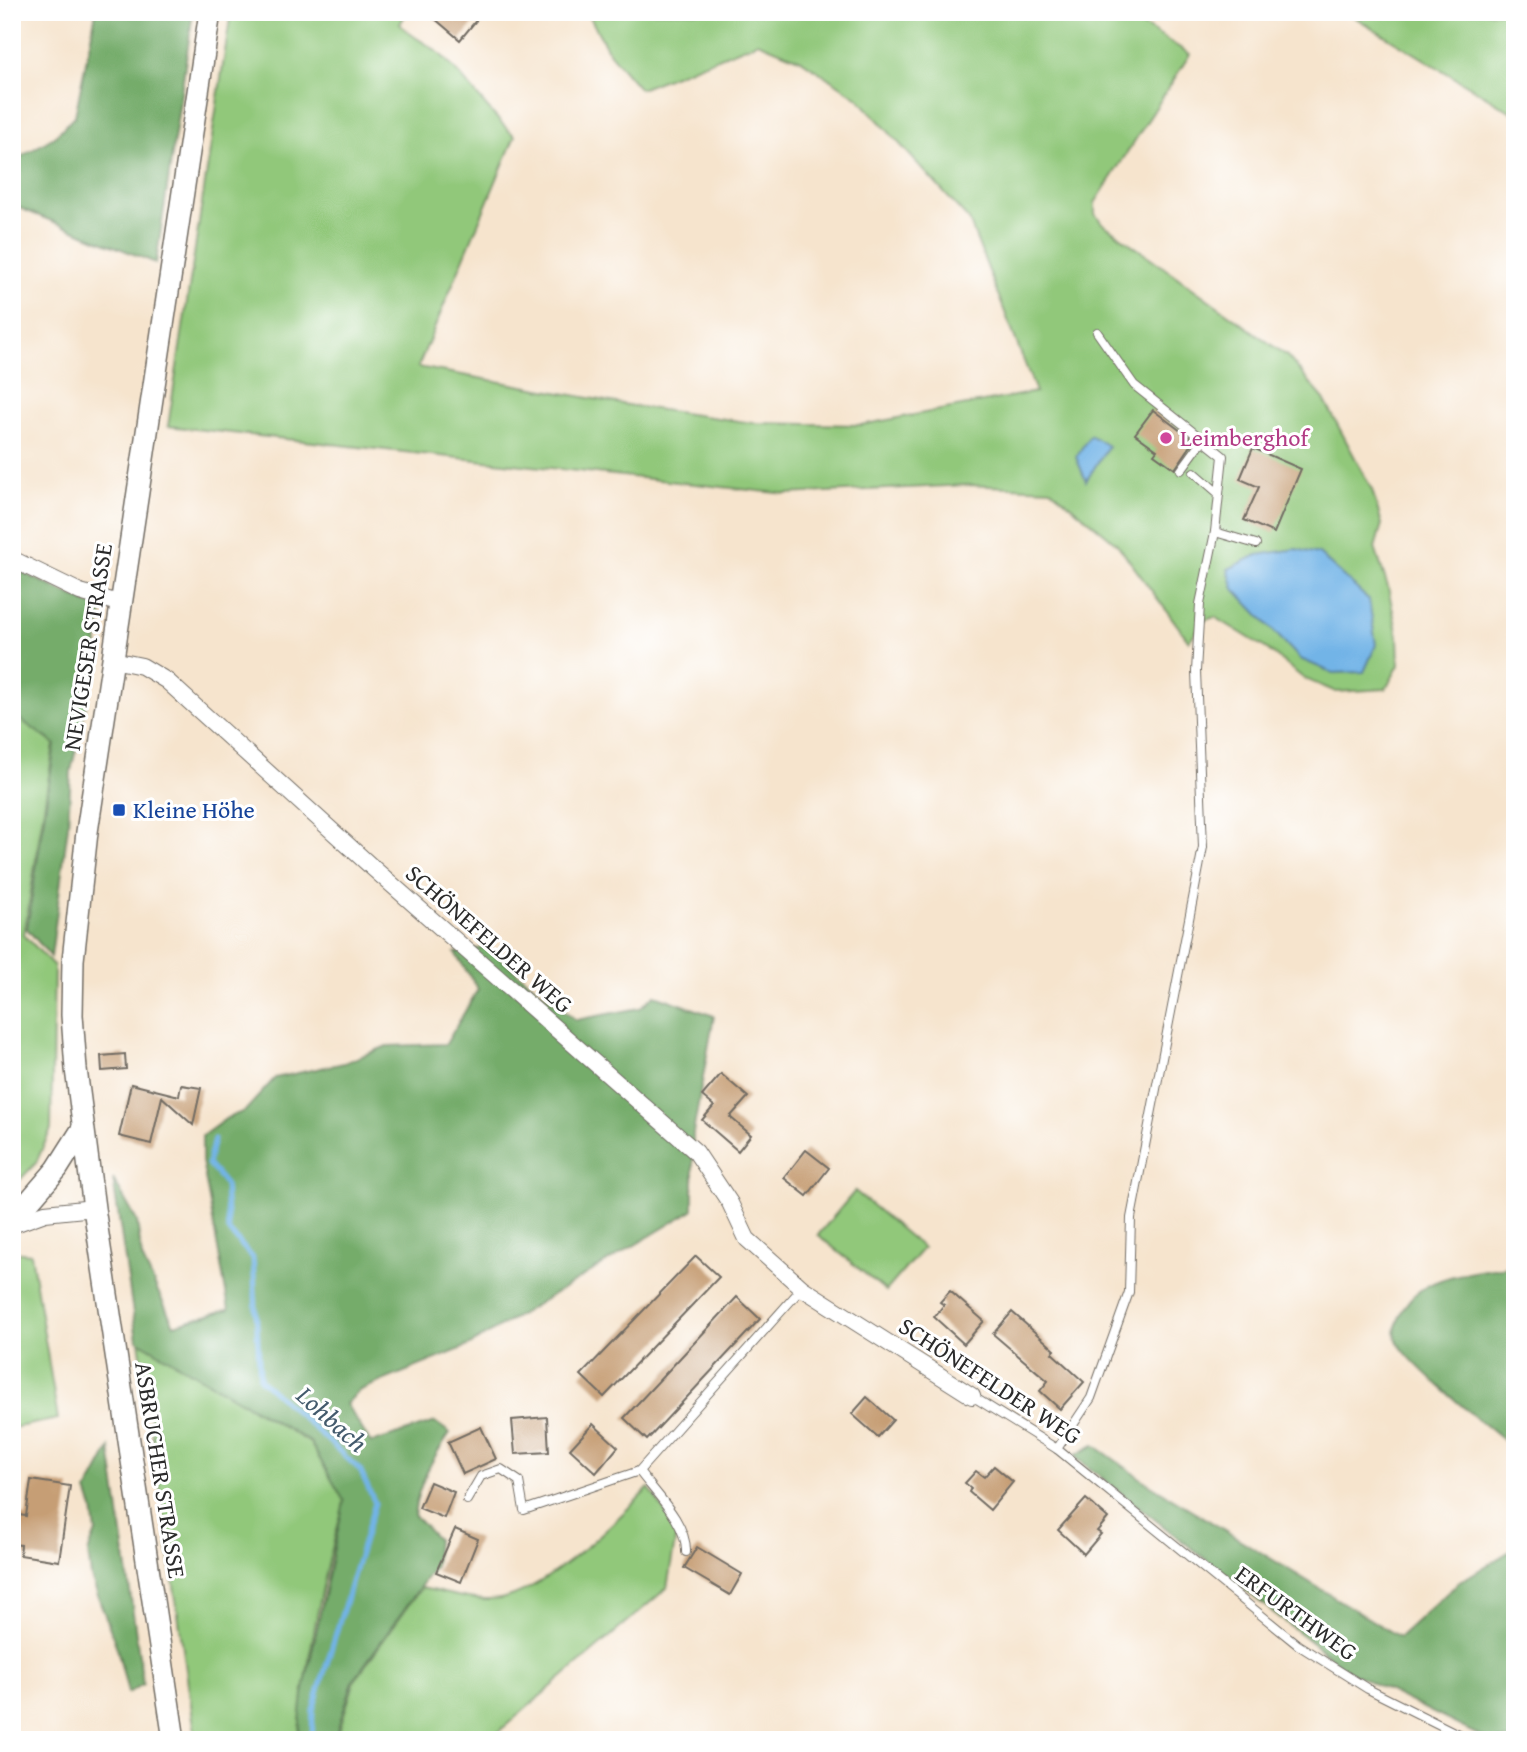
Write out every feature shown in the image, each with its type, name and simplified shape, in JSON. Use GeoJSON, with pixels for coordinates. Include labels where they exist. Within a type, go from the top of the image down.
{"type":"FeatureCollection","features":[{"type":"Feature","properties":{"kind":"main road","name":"NEVIGESER STRASSE"},"geometry":{"type":"LineString","coordinates":[[94,1208],[72,1015],[73,960],[87,832],[209,12]]}},
{"type":"Feature","properties":{"kind":"main road"},"geometry":{"type":"LineString","coordinates":[[12,1223],[57,1168],[83,1128]]}},
{"type":"Feature","properties":{"kind":"main road","name":"ASBRUCHER STRASSE"},"geometry":{"type":"LineString","coordinates":[[94,1208],[174,1740]]}},
{"type":"Feature","properties":{"kind":"street"},"geometry":{"type":"LineString","coordinates":[[12,559],[80,592],[122,604]]}},
{"type":"Feature","properties":{"kind":"street","name":"SCHÖNEFELDER WEG"},"geometry":{"type":"LineString","coordinates":[[114,660],[142,666],[167,681],[696,1152],[730,1203],[747,1239],[802,1288],[972,1396]]}},
{"type":"Feature","properties":{"kind":"street"},"geometry":{"type":"LineString","coordinates":[[12,1223],[45,1213],[94,1208]]}},
{"type":"Feature","properties":{"kind":"lane"},"geometry":{"type":"LineString","coordinates":[[1057,1449],[1091,1398],[1129,1292],[1131,1218],[1203,847],[1196,671],[1200,604],[1215,532],[1217,492],[1223,456],[1135,385],[1097,332]]}},
{"type":"Feature","properties":{"kind":"lane"},"geometry":{"type":"LineString","coordinates":[[1181,470],[1203,440]]}},
{"type":"Feature","properties":{"kind":"lane"},"geometry":{"type":"LineString","coordinates":[[1194,472],[1217,492]]}},
{"type":"Feature","properties":{"kind":"lane"},"geometry":{"type":"LineString","coordinates":[[1215,532],[1256,544]]}},
{"type":"Feature","properties":{"kind":"lane"},"geometry":{"type":"LineString","coordinates":[[467,1500],[481,1476],[501,1469],[519,1481],[524,1510],[639,1471],[802,1288]]}},
{"type":"Feature","properties":{"kind":"lane","name":"SCHÖNEFELDER WEG"},"geometry":{"type":"LineString","coordinates":[[972,1396],[1057,1449],[1146,1522]]}},
{"type":"Feature","properties":{"kind":"lane"},"geometry":{"type":"LineString","coordinates":[[639,1471],[679,1525],[686,1540],[686,1552]]}},
{"type":"Feature","properties":{"kind":"lane","name":"ERFURTHWEG"},"geometry":{"type":"LineString","coordinates":[[1146,1522],[1298,1645],[1368,1689],[1470,1740]]}},
{"type":"Feature","properties":{"kind":"green space"},"geometry":{"type":"Polygon","coordinates":[[[96,12],[193,12],[156,263],[12,205],[12,162],[54,137],[75,116],[96,12]]]}},
{"type":"Feature","properties":{"kind":"green space"},"geometry":{"type":"Polygon","coordinates":[[[231,12],[407,12],[400,24],[440,54],[515,136],[418,367],[633,406],[753,423],[861,425],[1036,392],[969,220],[858,98],[801,60],[758,42],[640,89],[610,54],[587,12],[1121,12],[1190,54],[1095,203],[1095,214],[1102,223],[1287,356],[1324,399],[1372,490],[1382,524],[1375,548],[1388,587],[1398,636],[1399,665],[1386,689],[1336,692],[1303,678],[1267,649],[1215,617],[1205,620],[1189,641],[1117,544],[1051,489],[967,485],[786,494],[168,426],[231,12]]]}},
{"type":"Feature","properties":{"kind":"green space"},"geometry":{"type":"Polygon","coordinates":[[[1346,12],[1515,12],[1515,114],[1346,12]]]}},
{"type":"Feature","properties":{"kind":"green space"},"geometry":{"type":"Polygon","coordinates":[[[15,569],[102,610],[92,679],[71,771],[68,826],[51,957],[27,929],[55,744],[12,714],[12,573],[15,569]]]}},
{"type":"Feature","properties":{"kind":"green space"},"geometry":{"type":"Polygon","coordinates":[[[12,713],[54,744],[24,935],[54,966],[51,1129],[36,1163],[12,1188],[12,713]]]}},
{"type":"Feature","properties":{"kind":"green space"},"geometry":{"type":"Polygon","coordinates":[[[486,947],[576,1020],[640,1008],[655,995],[714,1016],[693,1133],[693,1210],[468,1346],[360,1390],[346,1404],[371,1443],[435,1422],[450,1433],[427,1472],[414,1515],[437,1539],[435,1566],[353,1681],[334,1740],[298,1740],[303,1694],[344,1501],[310,1442],[137,1340],[113,1179],[137,1221],[142,1258],[174,1325],[229,1309],[202,1161],[202,1136],[227,1118],[245,1111],[275,1078],[344,1063],[387,1046],[446,1044],[478,989],[455,953],[486,947]]]}},
{"type":"Feature","properties":{"kind":"green space"},"geometry":{"type":"Polygon","coordinates":[[[855,1191],[923,1248],[886,1291],[818,1235],[855,1191]]]}},
{"type":"Feature","properties":{"kind":"green space"},"geometry":{"type":"Polygon","coordinates":[[[12,1252],[31,1254],[58,1419],[12,1428],[12,1252]]]}},
{"type":"Feature","properties":{"kind":"green space"},"geometry":{"type":"Polygon","coordinates":[[[1515,1266],[1515,1450],[1416,1364],[1404,1351],[1395,1333],[1409,1300],[1434,1282],[1467,1273],[1515,1266]]]}},
{"type":"Feature","properties":{"kind":"green space"},"geometry":{"type":"Polygon","coordinates":[[[139,1341],[310,1443],[345,1501],[316,1619],[298,1740],[196,1740],[139,1341]]]}},
{"type":"Feature","properties":{"kind":"green space"},"geometry":{"type":"Polygon","coordinates":[[[1094,1445],[1146,1482],[1399,1637],[1458,1583],[1515,1548],[1515,1740],[1488,1740],[1348,1671],[1074,1456],[1094,1445]]]}},
{"type":"Feature","properties":{"kind":"green space"},"geometry":{"type":"Polygon","coordinates":[[[110,1448],[143,1684],[128,1693],[117,1648],[91,1577],[88,1552],[96,1532],[87,1491],[110,1448]]]}},
{"type":"Feature","properties":{"kind":"green space"},"geometry":{"type":"Polygon","coordinates":[[[649,1488],[677,1530],[667,1588],[489,1740],[336,1740],[355,1680],[421,1588],[489,1600],[509,1597],[530,1588],[575,1557],[649,1488]]]}},
{"type":"Feature","properties":{"kind":"water"},"geometry":{"type":"Polygon","coordinates":[[[1090,435],[1108,446],[1086,481],[1076,457],[1090,435]]]}},
{"type":"Feature","properties":{"kind":"water"},"geometry":{"type":"Polygon","coordinates":[[[1296,549],[1319,554],[1369,600],[1376,645],[1364,672],[1333,673],[1300,659],[1234,589],[1228,569],[1257,555],[1296,549]]]}},
{"type":"Feature","properties":{"kind":"building"},"geometry":{"type":"Polygon","coordinates":[[[427,12],[483,12],[460,40],[427,12]]]}},
{"type":"Feature","properties":{"kind":"building","name":"Leimberghof"},"geometry":{"type":"Polygon","coordinates":[[[1153,410],[1194,441],[1175,469],[1154,454],[1157,450],[1135,434],[1153,410]]]}},
{"type":"Feature","properties":{"kind":"building"},"geometry":{"type":"Polygon","coordinates":[[[1253,448],[1301,469],[1274,533],[1244,520],[1259,487],[1240,479],[1253,448]]]}},
{"type":"Feature","properties":{"kind":"building"},"geometry":{"type":"Polygon","coordinates":[[[125,1054],[126,1069],[102,1071],[101,1056],[125,1054]]]}},
{"type":"Feature","properties":{"kind":"building"},"geometry":{"type":"Polygon","coordinates":[[[721,1074],[748,1097],[730,1117],[751,1135],[738,1151],[702,1120],[714,1106],[702,1096],[721,1074]]]}},
{"type":"Feature","properties":{"kind":"building"},"geometry":{"type":"Polygon","coordinates":[[[131,1084],[179,1096],[181,1085],[201,1088],[193,1125],[162,1097],[151,1144],[119,1136],[131,1084]]]}},
{"type":"Feature","properties":{"kind":"building"},"geometry":{"type":"Polygon","coordinates":[[[806,1150],[829,1168],[807,1196],[784,1178],[806,1150]]]}},
{"type":"Feature","properties":{"kind":"building"},"geometry":{"type":"Polygon","coordinates":[[[696,1256],[719,1277],[604,1397],[581,1375],[696,1256]]]}},
{"type":"Feature","properties":{"kind":"building"},"geometry":{"type":"Polygon","coordinates":[[[950,1291],[984,1321],[964,1344],[934,1317],[944,1305],[940,1302],[950,1291]]]}},
{"type":"Feature","properties":{"kind":"building"},"geometry":{"type":"Polygon","coordinates":[[[737,1297],[760,1319],[647,1440],[624,1418],[737,1297]]]}},
{"type":"Feature","properties":{"kind":"building"},"geometry":{"type":"Polygon","coordinates":[[[1012,1312],[1055,1350],[1052,1353],[1084,1382],[1060,1409],[1040,1391],[1048,1381],[993,1334],[1012,1312]]]}},
{"type":"Feature","properties":{"kind":"building"},"geometry":{"type":"Polygon","coordinates":[[[867,1397],[893,1420],[878,1437],[852,1414],[867,1397]]]}},
{"type":"Feature","properties":{"kind":"building"},"geometry":{"type":"Polygon","coordinates":[[[547,1417],[549,1452],[515,1454],[512,1420],[547,1417]]]}},
{"type":"Feature","properties":{"kind":"building"},"geometry":{"type":"Polygon","coordinates":[[[593,1424],[618,1447],[596,1473],[570,1449],[593,1424]]]}},
{"type":"Feature","properties":{"kind":"building"},"geometry":{"type":"Polygon","coordinates":[[[481,1427],[496,1459],[463,1474],[448,1442],[481,1427]]]}},
{"type":"Feature","properties":{"kind":"building"},"geometry":{"type":"Polygon","coordinates":[[[994,1466],[1013,1482],[990,1510],[969,1492],[971,1488],[965,1483],[976,1471],[984,1477],[994,1466]]]}},
{"type":"Feature","properties":{"kind":"building"},"geometry":{"type":"Polygon","coordinates":[[[31,1480],[70,1486],[59,1561],[20,1555],[21,1545],[12,1544],[12,1514],[26,1516],[31,1480]]]}},
{"type":"Feature","properties":{"kind":"building"},"geometry":{"type":"Polygon","coordinates":[[[430,1482],[454,1492],[444,1518],[419,1508],[430,1482]]]}},
{"type":"Feature","properties":{"kind":"building"},"geometry":{"type":"Polygon","coordinates":[[[1086,1499],[1108,1518],[1097,1531],[1101,1534],[1084,1554],[1058,1530],[1086,1499]]]}},
{"type":"Feature","properties":{"kind":"building"},"geometry":{"type":"Polygon","coordinates":[[[455,1529],[478,1539],[461,1582],[436,1572],[455,1529]]]}},
{"type":"Feature","properties":{"kind":"building"},"geometry":{"type":"Polygon","coordinates":[[[697,1547],[742,1574],[730,1595],[684,1568],[697,1547]]]}},
{"type":"Feature","properties":{"kind":"waterway","name":"Lohbach"},"geometry":{"type":"LineString","coordinates":[[214,1139],[208,1164],[225,1184],[228,1230],[253,1258],[260,1379],[360,1470],[375,1503],[313,1710],[312,1740]]}},
{"type":"Feature","properties":{"kind":"place","name":"Leimberghof"},"geometry":{"type":"Point","coordinates":[1166,438]}},
{"type":"Feature","properties":{"kind":"place","name":"Kleine Höhe"},"geometry":{"type":"Point","coordinates":[119,810]}}]}
